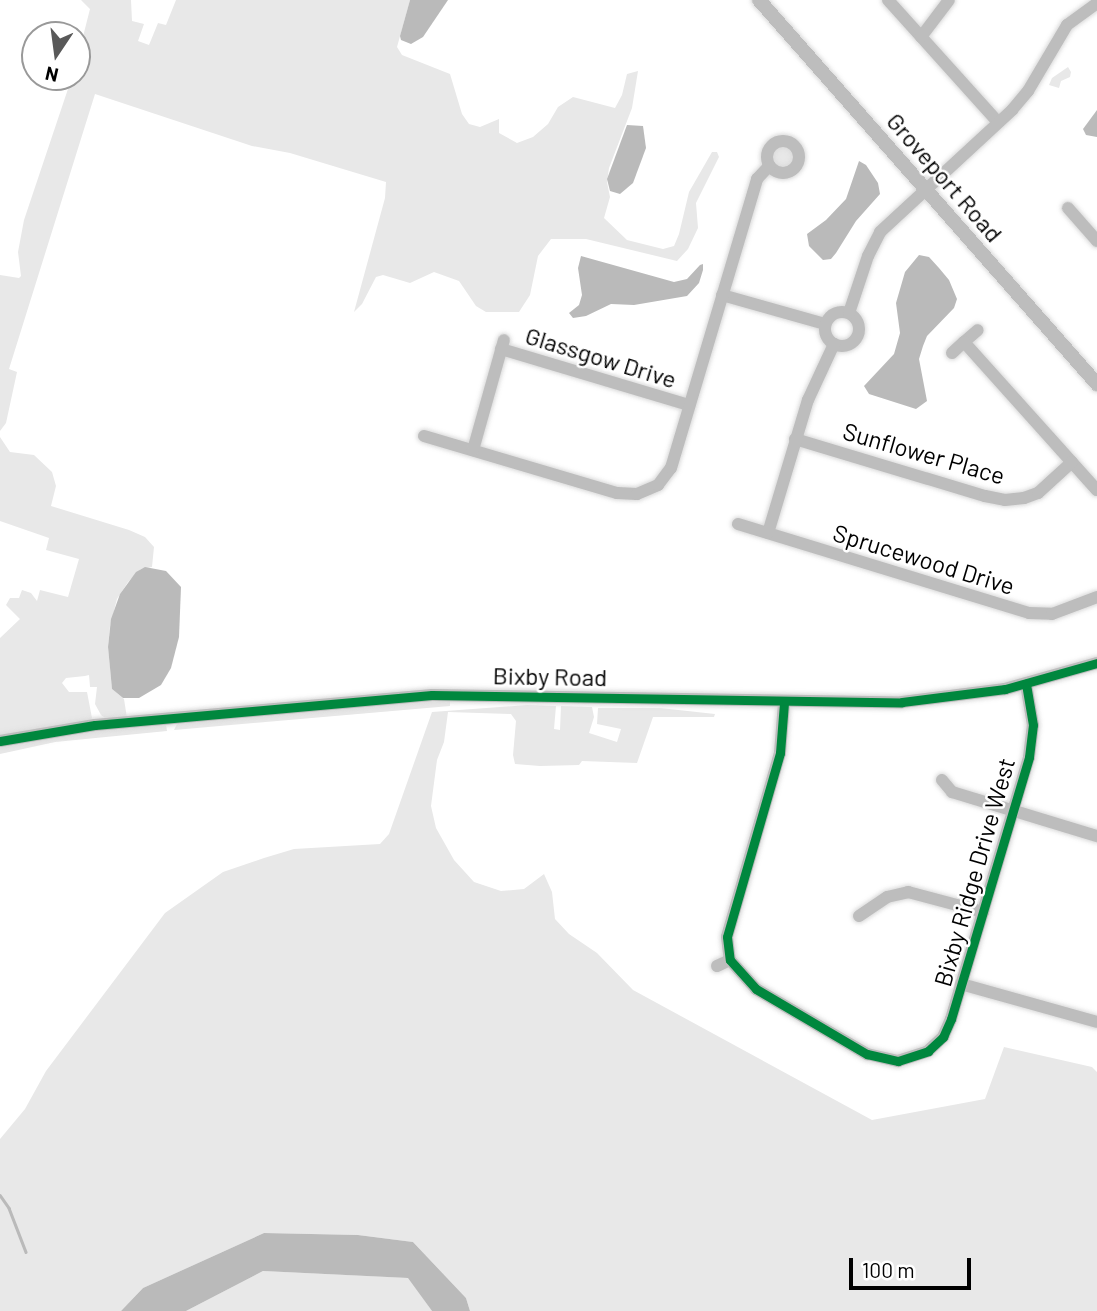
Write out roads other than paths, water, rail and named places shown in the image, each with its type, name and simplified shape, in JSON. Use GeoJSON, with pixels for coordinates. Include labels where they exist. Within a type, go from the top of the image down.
{"type":"FeatureCollection","features":[{"type":"Feature","properties":{"kind":"main road","name":"Groveport Road"},"geometry":{"type":"LineString","coordinates":[[759,0],[926,191],[1094,375]]}},
{"type":"Feature","properties":{"kind":"street"},"geometry":{"type":"LineString","coordinates":[[888,0],[998,122]]}},
{"type":"Feature","properties":{"kind":"street"},"geometry":{"type":"LineString","coordinates":[[921,37],[949,0]]}},
{"type":"Feature","properties":{"kind":"street"},"geometry":{"type":"LineString","coordinates":[[849,313],[867,256],[880,232],[1028,91],[1067,25],[1097,3]]}},
{"type":"Feature","properties":{"kind":"street"},"geometry":{"type":"LineString","coordinates":[[424,436],[617,493],[637,494],[652,489],[667,476],[758,178],[769,166]]}},
{"type":"Feature","properties":{"kind":"street"},"geometry":{"type":"LineString","coordinates":[[1068,208],[1097,241]]}},
{"type":"Feature","properties":{"kind":"street"},"geometry":{"type":"LineString","coordinates":[[722,295],[825,324]]}},
{"type":"Feature","properties":{"kind":"street"},"geometry":{"type":"LineString","coordinates":[[837,312],[849,313],[859,325],[857,336],[850,344],[834,344],[826,336],[825,324],[837,312]]}},
{"type":"Feature","properties":{"kind":"street"},"geometry":{"type":"LineString","coordinates":[[952,353],[978,330]]}},
{"type":"Feature","properties":{"kind":"street"},"geometry":{"type":"LineString","coordinates":[[964,342],[1097,491]]}},
{"type":"Feature","properties":{"kind":"street"},"geometry":{"type":"LineString","coordinates":[[768,533],[808,400],[834,344]]}},
{"type":"Feature","properties":{"kind":"street","name":"Glassgow Drive"},"geometry":{"type":"LineString","coordinates":[[473,450],[503,345],[689,405]]}},
{"type":"Feature","properties":{"kind":"street","name":"Sunflower Place"},"geometry":{"type":"LineString","coordinates":[[795,439],[1005,500],[1038,493],[1072,462]]}},
{"type":"Feature","properties":{"kind":"street","name":"Sprucewood Drive"},"geometry":{"type":"LineString","coordinates":[[738,524],[1029,613],[1052,614],[1097,597]]}},
{"type":"Feature","properties":{"kind":"street","name":"Bixby Road"},"geometry":{"type":"LineString","coordinates":[[0,741],[95,725],[432,695],[540,694],[784,703],[911,702],[978,695],[1097,663]]}},
{"type":"Feature","properties":{"kind":"street","name":"Bixby Ridge Drive West"},"geometry":{"type":"LineString","coordinates":[[730,960],[756,989],[867,1054],[890,1061],[918,1056],[930,1049],[947,1028],[1031,743],[1032,715],[1026,684]]}},
{"type":"Feature","properties":{"kind":"street"},"geometry":{"type":"LineString","coordinates":[[717,966],[730,960],[727,937],[780,753],[784,703]]}},
{"type":"Feature","properties":{"kind":"street"},"geometry":{"type":"LineString","coordinates":[[942,780],[952,792],[1097,836]]}},
{"type":"Feature","properties":{"kind":"street"},"geometry":{"type":"LineString","coordinates":[[859,916],[887,897],[908,892],[983,912]]}},
{"type":"Feature","properties":{"kind":"street"},"geometry":{"type":"LineString","coordinates":[[961,984],[1097,1023]]}},
{"type":"Feature","properties":{"kind":"street"},"geometry":{"type":"LineString","coordinates":[[930,1049],[938,1060]]}},
{"type":"Feature","properties":{"kind":"waterway"},"geometry":{"type":"LineString","coordinates":[[0,1195],[9,1208],[26,1252]]}}]}
